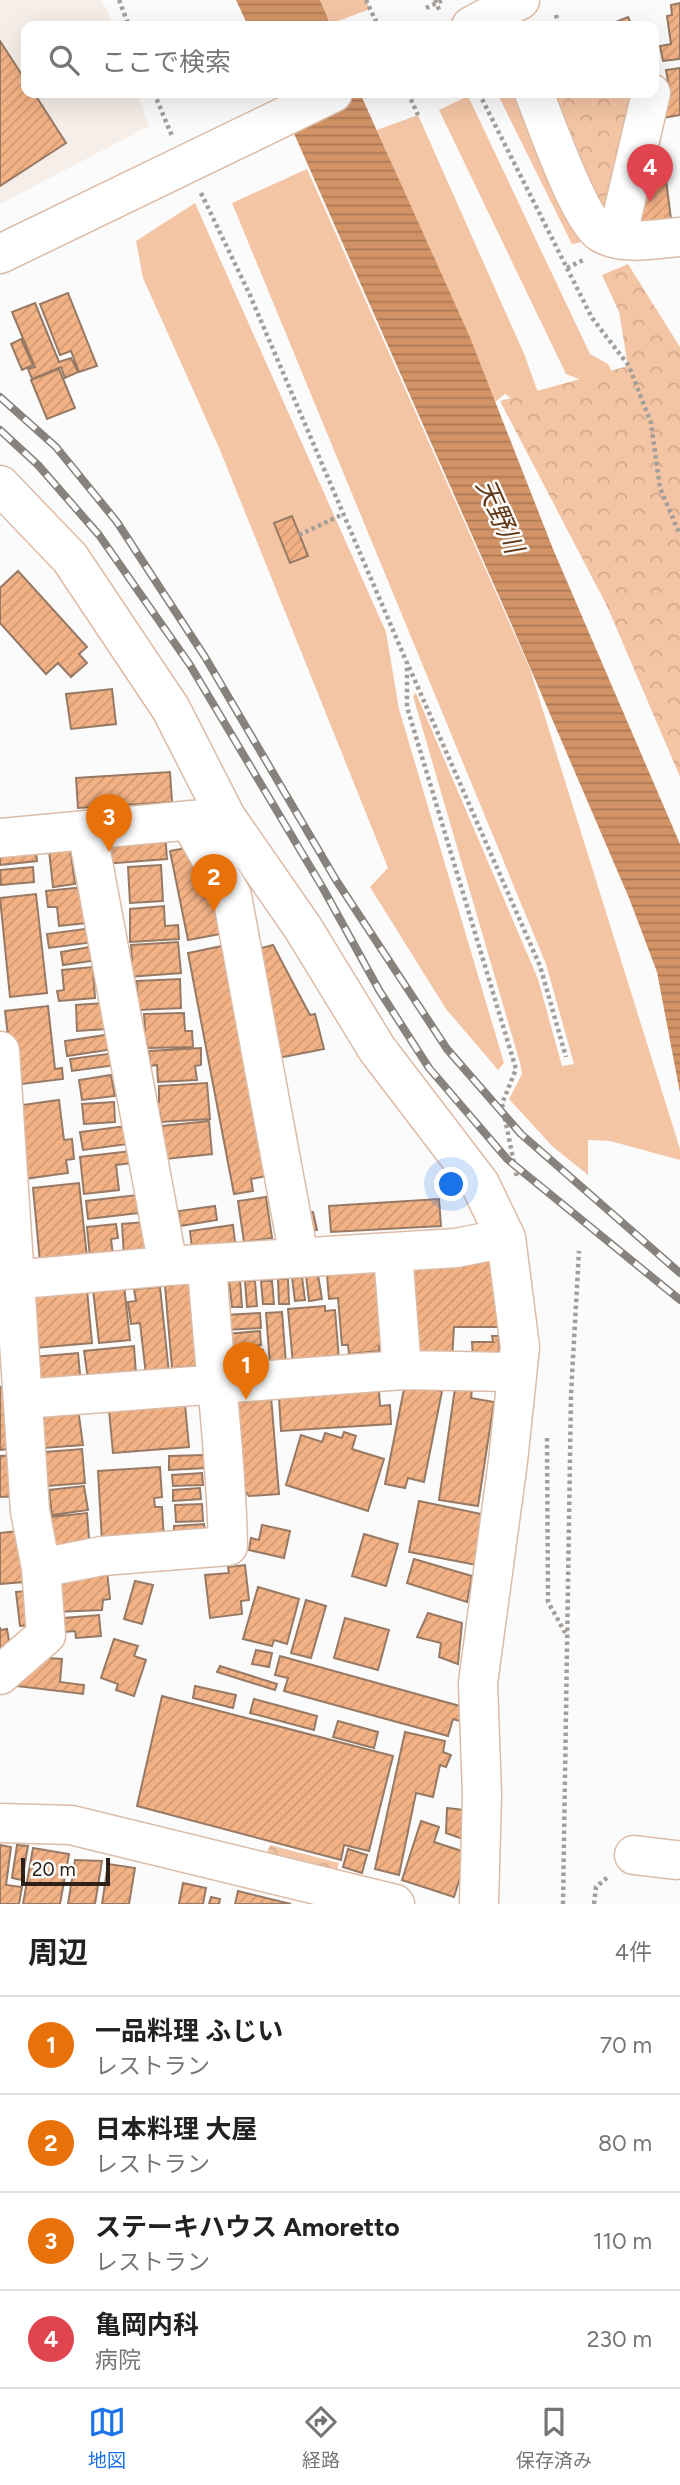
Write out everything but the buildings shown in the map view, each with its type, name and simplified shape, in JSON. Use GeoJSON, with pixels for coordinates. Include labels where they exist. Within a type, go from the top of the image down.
{"type":"FeatureCollection","features":[{"type":"Feature","properties":{"kind":"street"},"geometry":{"type":"LineString","coordinates":[[480,21],[520,0]]}},
{"type":"Feature","properties":{"kind":"street"},"geometry":{"type":"LineString","coordinates":[[0,254],[322,98]]}},
{"type":"Feature","properties":{"kind":"street"},"geometry":{"type":"LineString","coordinates":[[536,98],[582,208],[599,232],[634,241],[680,237]]}},
{"type":"Feature","properties":{"kind":"street"},"geometry":{"type":"LineString","coordinates":[[617,238],[650,98]]}},
{"type":"Feature","properties":{"kind":"street"},"geometry":{"type":"LineString","coordinates":[[0,485],[70,558],[171,709],[232,897],[299,1258]]}},
{"type":"Feature","properties":{"kind":"street"},"geometry":{"type":"LineString","coordinates":[[0,838],[208,819]]}},
{"type":"Feature","properties":{"kind":"street"},"geometry":{"type":"LineString","coordinates":[[208,819],[303,928],[377,1049],[480,1184],[506,1238],[520,1348],[509,1461],[478,1683],[482,1795],[479,1904]]}},
{"type":"Feature","properties":{"kind":"street"},"geometry":{"type":"LineString","coordinates":[[88,830],[168,1266]]}},
{"type":"Feature","properties":{"kind":"street"},"geometry":{"type":"LineString","coordinates":[[0,1051],[8,1281],[24,1399],[15,1513],[41,1568],[46,1635],[0,1675]]}},
{"type":"Feature","properties":{"kind":"street"},"geometry":{"type":"LineString","coordinates":[[8,1281],[168,1266],[456,1248],[506,1238]]}},
{"type":"Feature","properties":{"kind":"street"},"geometry":{"type":"LineString","coordinates":[[393,1253],[402,1370]]}},
{"type":"Feature","properties":{"kind":"street"},"geometry":{"type":"LineString","coordinates":[[41,1568],[102,1556],[228,1546],[227,1497],[215,1383],[207,1265]]}},
{"type":"Feature","properties":{"kind":"street"},"geometry":{"type":"LineString","coordinates":[[24,1399],[402,1370],[517,1372]]}},
{"type":"Feature","properties":{"kind":"street"},"geometry":{"type":"LineString","coordinates":[[0,1824],[71,1825],[395,1904]]}},
{"type":"Feature","properties":{"kind":"street"},"geometry":{"type":"LineString","coordinates":[[634,1855],[676,1860]]}},
{"type":"Feature","properties":{"kind":"path"},"geometry":{"type":"LineString","coordinates":[[120,0],[127,21]]}},
{"type":"Feature","properties":{"kind":"path"},"geometry":{"type":"LineString","coordinates":[[366,0],[376,21]]}},
{"type":"Feature","properties":{"kind":"path"},"geometry":{"type":"LineString","coordinates":[[426,8],[443,0]]}},
{"type":"Feature","properties":{"kind":"path"},"geometry":{"type":"LineString","coordinates":[[556,15],[558,21]]}},
{"type":"Feature","properties":{"kind":"path"},"geometry":{"type":"LineString","coordinates":[[410,98],[418,115]]}},
{"type":"Feature","properties":{"kind":"path"},"geometry":{"type":"LineString","coordinates":[[482,98],[592,318],[629,366],[651,423],[660,488],[680,535]]}},
{"type":"Feature","properties":{"kind":"path"},"geometry":{"type":"LineString","coordinates":[[217,230],[249,293],[540,966],[566,1057]]}},
{"type":"Feature","properties":{"kind":"path"},"geometry":{"type":"LineString","coordinates":[[299,535],[341,515]]}},
{"type":"Feature","properties":{"kind":"path"},"geometry":{"type":"LineString","coordinates":[[407,663],[407,707],[516,1069],[502,1104],[519,1184]]}},
{"type":"Feature","properties":{"kind":"path"},"geometry":{"type":"LineString","coordinates":[[563,1904],[571,1394],[579,1251]]}},
{"type":"Feature","properties":{"kind":"shaded area"},"geometry":{"type":"Polygon","coordinates":[[[0,0],[102,0],[112,21],[21,21],[21,98],[139,98],[149,126],[0,204],[0,0]]]}},
{"type":"Feature","properties":{"kind":"green space"},"geometry":{"type":"Polygon","coordinates":[[[320,0],[366,0],[370,9],[338,21],[329,21],[320,0]]]}},
{"type":"Feature","properties":{"kind":"green space"},"geometry":{"type":"Polygon","coordinates":[[[469,98],[590,354],[608,364],[613,375],[592,384],[566,374],[439,110],[469,98]]]}},
{"type":"Feature","properties":{"kind":"green space"},"geometry":{"type":"Polygon","coordinates":[[[499,98],[520,98],[596,239],[572,244],[499,98]]]}},
{"type":"Feature","properties":{"kind":"green space"},"geometry":{"type":"Polygon","coordinates":[[[549,98],[640,98],[607,227],[549,98]]]}},
{"type":"Feature","properties":{"kind":"green space"},"geometry":{"type":"Polygon","coordinates":[[[418,115],[525,356],[541,401],[532,412],[505,394],[495,402],[377,130],[418,115]]]}},
{"type":"Feature","properties":{"kind":"green space"},"geometry":{"type":"Polygon","coordinates":[[[307,169],[530,669],[680,1149],[680,1160],[610,1141],[588,1140],[588,1175],[552,1146],[509,1099],[522,1074],[520,1063],[413,696],[416,693],[538,979],[562,1066],[574,1064],[546,964],[232,203],[307,169]]]}},
{"type":"Feature","properties":{"kind":"green space"},"geometry":{"type":"Polygon","coordinates":[[[195,203],[386,632],[399,709],[504,1063],[498,1070],[446,1009],[370,887],[388,868],[220,450],[143,278],[136,241],[195,203]],[[292,516],[274,523],[290,563],[292,516]]]}},
{"type":"Feature","properties":{"kind":"green space"},"geometry":{"type":"Polygon","coordinates":[[[628,264],[680,347],[680,777],[607,606],[500,401],[628,366],[619,312],[602,275],[628,264]]]}},
{"type":"Feature","properties":{"kind":"green space"},"geometry":{"type":"Polygon","coordinates":[[[270,1845],[339,1863],[336,1874],[266,1856],[270,1845]]]}},
{"type":"Feature","properties":{"kind":"water"},"geometry":{"type":"Polygon","coordinates":[[[236,0],[320,0],[329,21],[246,21],[236,0]]]}},
{"type":"Feature","properties":{"kind":"water","name":"天野川"},"geometry":{"type":"Polygon","coordinates":[[[278,98],[362,98],[469,335],[553,549],[680,844],[680,1093],[657,972],[629,898],[510,621],[278,98]]]}},
{"type":"Feature","properties":{"kind":"railway"},"geometry":{"type":"LineString","coordinates":[[0,397],[56,447],[117,522],[205,657],[336,880],[447,1049],[521,1134],[680,1273]]}},
{"type":"Feature","properties":{"kind":"railway"},"geometry":{"type":"LineString","coordinates":[[0,430],[38,465],[99,535],[190,665],[324,890],[379,990],[429,1068],[507,1159],[680,1300]]}},
{"type":"Feature","properties":{"kind":"place","name":"亀岡内科"},"geometry":{"type":"Point","coordinates":[650,202]}},
{"type":"Feature","properties":{"kind":"place","name":"ステーキハウス Amoretto"},"geometry":{"type":"Point","coordinates":[109,852]}},
{"type":"Feature","properties":{"kind":"place","name":"日本料理 大屋"},"geometry":{"type":"Point","coordinates":[214,912]}},
{"type":"Feature","properties":{"kind":"place","name":"一品料理 ふじい"},"geometry":{"type":"Point","coordinates":[246,1400]}}]}
